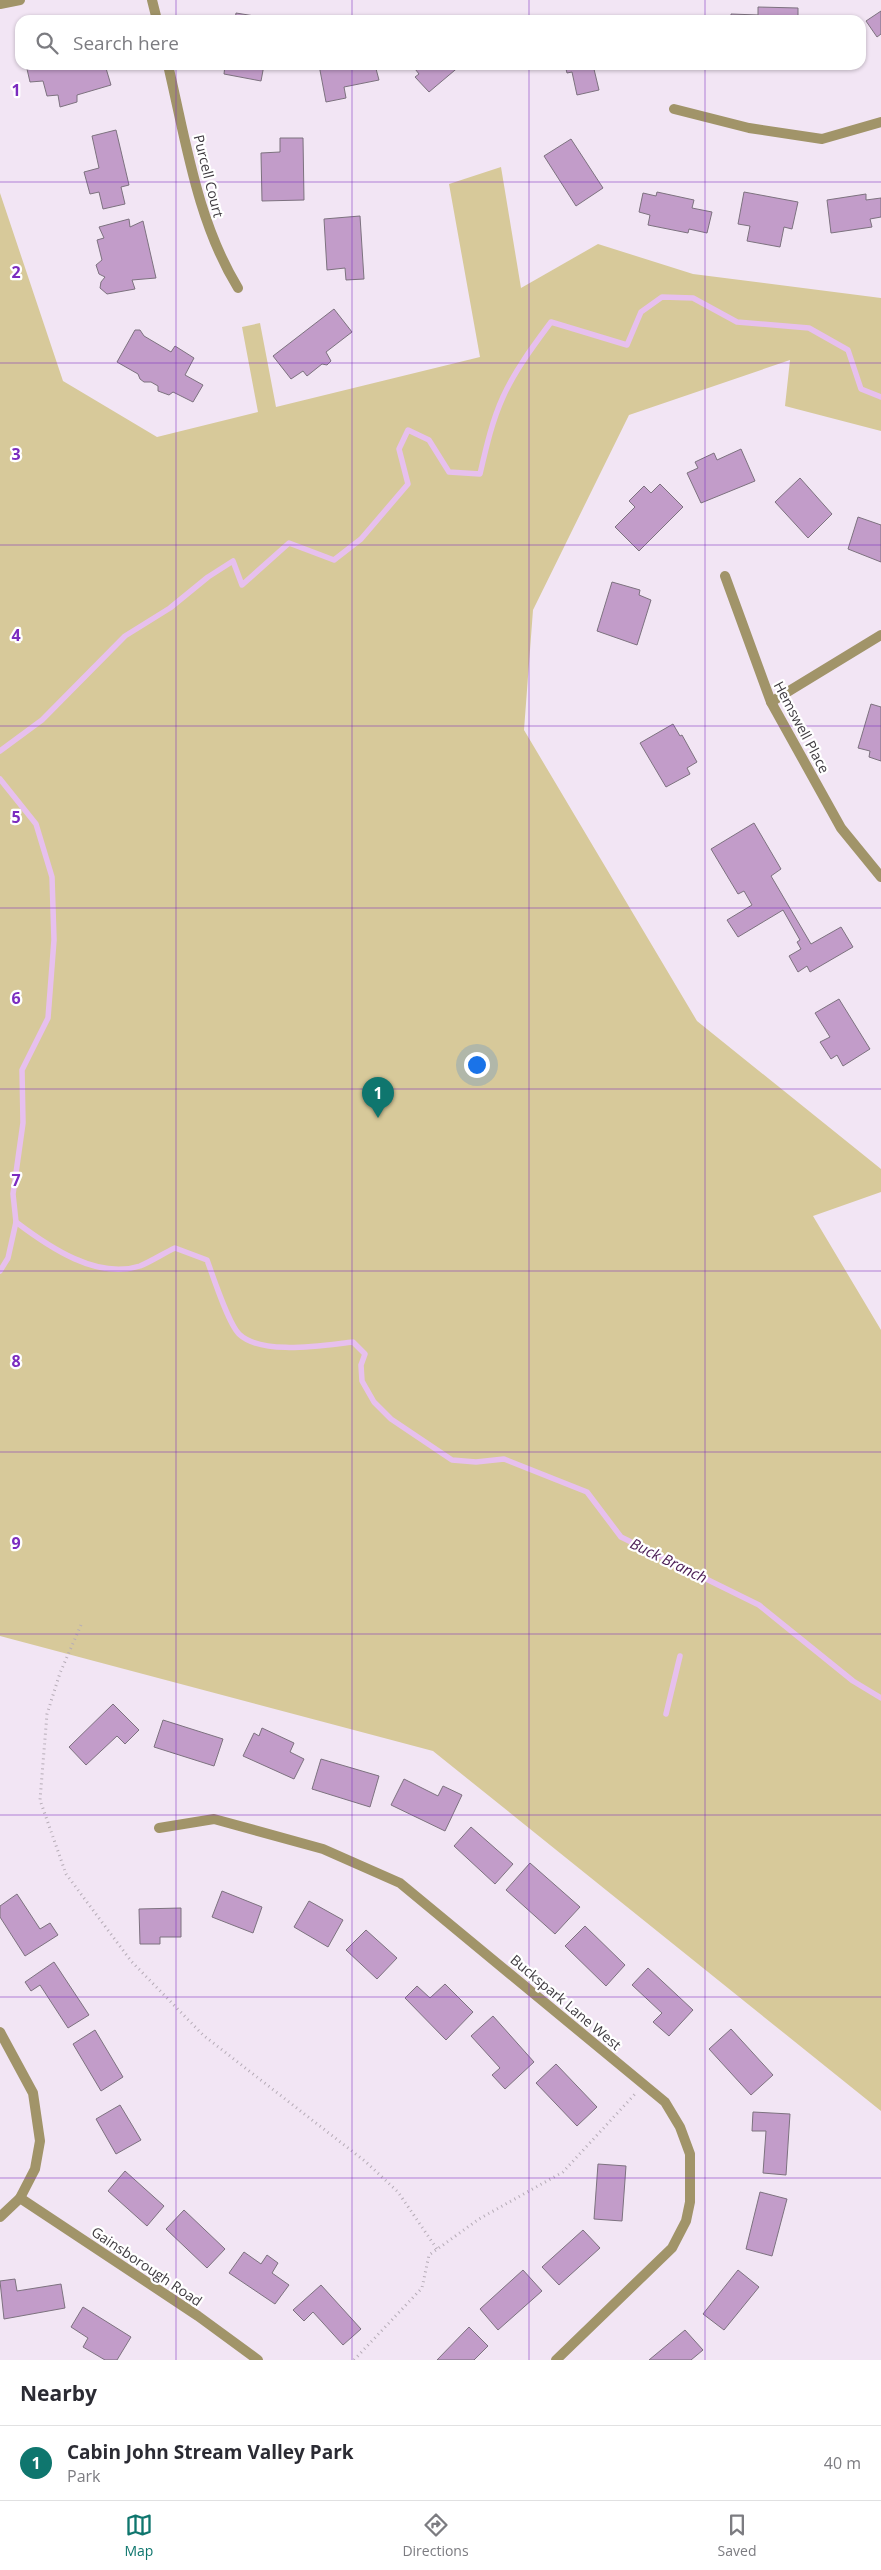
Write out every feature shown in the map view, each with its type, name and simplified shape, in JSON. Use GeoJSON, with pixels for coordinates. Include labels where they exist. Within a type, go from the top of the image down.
{"type":"FeatureCollection","features":[{"type":"Feature","properties":{"kind":"street"},"geometry":{"type":"LineString","coordinates":[[0,4],[20,0]]}},
{"type":"Feature","properties":{"kind":"street"},"geometry":{"type":"LineString","coordinates":[[152,0],[156,15]]}},
{"type":"Feature","properties":{"kind":"street","name":"Purcell Court"},"geometry":{"type":"LineString","coordinates":[[169,70],[207,228],[222,263],[238,288]]}},
{"type":"Feature","properties":{"kind":"street"},"geometry":{"type":"LineString","coordinates":[[674,109],[749,128],[822,139],[881,122]]}},
{"type":"Feature","properties":{"kind":"street","name":"Hemswell Place"},"geometry":{"type":"LineString","coordinates":[[725,576],[771,702],[841,828],[881,877]]}},
{"type":"Feature","properties":{"kind":"street"},"geometry":{"type":"LineString","coordinates":[[771,702],[881,635]]}},
{"type":"Feature","properties":{"kind":"street","name":"Buckspark Lane West"},"geometry":{"type":"LineString","coordinates":[[159,1828],[214,1819],[322,1849],[400,1883],[665,2102],[680,2127],[690,2154],[690,2202],[686,2221],[672,2248],[556,2360]]}},
{"type":"Feature","properties":{"kind":"street"},"geometry":{"type":"LineString","coordinates":[[0,2032],[33,2093],[40,2141],[35,2169],[20,2198],[0,2217]]}},
{"type":"Feature","properties":{"kind":"street","name":"Gainsborough Road"},"geometry":{"type":"LineString","coordinates":[[20,2198],[190,2311],[258,2360]]}},
{"type":"Feature","properties":{"kind":"path"},"geometry":{"type":"LineString","coordinates":[[81,1625],[60,1673],[48,1714],[40,1800],[66,1874],[131,1961],[203,2035],[366,2162],[398,2192],[438,2249]]}},
{"type":"Feature","properties":{"kind":"path"},"geometry":{"type":"LineString","coordinates":[[354,2360],[404,2310],[422,2288],[429,2255],[479,2219],[564,2172],[643,2084]]}},
{"type":"Feature","properties":{"kind":"shaded area"},"geometry":{"type":"Polygon","coordinates":[[[501,167],[521,288],[598,244],[693,274],[881,298],[881,431],[785,406],[790,360],[629,415],[533,610],[524,730],[697,1021],[881,1169],[881,1192],[813,1216],[881,1330],[881,2111],[433,1751],[0,1636],[0,193],[63,381],[157,437],[258,412],[242,327],[260,323],[276,407],[480,357],[449,184],[501,167]]]}},
{"type":"Feature","properties":{"kind":"building"},"geometry":{"type":"Polygon","coordinates":[[[758,7],[798,8],[798,15],[758,15],[758,7]]]}},
{"type":"Feature","properties":{"kind":"building"},"geometry":{"type":"Polygon","coordinates":[[[881,11],[881,34],[877,37],[866,21],[881,11]]]}},
{"type":"Feature","properties":{"kind":"building"},"geometry":{"type":"Polygon","coordinates":[[[27,70],[106,70],[111,85],[77,95],[77,102],[60,107],[58,95],[47,96],[43,81],[30,82],[27,70]]]}},
{"type":"Feature","properties":{"kind":"building"},"geometry":{"type":"Polygon","coordinates":[[[224,70],[263,70],[261,81],[224,74],[224,70]]]}},
{"type":"Feature","properties":{"kind":"building"},"geometry":{"type":"Polygon","coordinates":[[[320,70],[376,70],[379,80],[344,87],[346,98],[326,102],[320,70]]]}},
{"type":"Feature","properties":{"kind":"building"},"geometry":{"type":"Polygon","coordinates":[[[416,70],[455,70],[429,92],[415,77],[419,74],[416,70]]]}},
{"type":"Feature","properties":{"kind":"building"},"geometry":{"type":"Polygon","coordinates":[[[566,70],[594,70],[599,90],[577,95],[572,72],[567,73],[566,70]]]}},
{"type":"Feature","properties":{"kind":"building"},"geometry":{"type":"Polygon","coordinates":[[[116,130],[129,185],[121,187],[125,204],[103,209],[99,192],[90,194],[84,172],[99,168],[92,136],[116,130]]]}},
{"type":"Feature","properties":{"kind":"building"},"geometry":{"type":"Polygon","coordinates":[[[280,138],[303,138],[304,200],[262,201],[261,153],[280,152],[280,138]]]}},
{"type":"Feature","properties":{"kind":"building"},"geometry":{"type":"Polygon","coordinates":[[[571,139],[603,188],[576,206],[544,156],[571,139]]]}},
{"type":"Feature","properties":{"kind":"building"},"geometry":{"type":"Polygon","coordinates":[[[657,192],[694,200],[692,208],[712,212],[707,233],[689,229],[688,233],[648,225],[650,215],[639,212],[643,193],[656,196],[657,192]]]}},
{"type":"Feature","properties":{"kind":"building"},"geometry":{"type":"Polygon","coordinates":[[[744,192],[798,202],[792,229],[784,227],[780,247],[747,241],[750,226],[738,224],[744,192]]]}},
{"type":"Feature","properties":{"kind":"building"},"geometry":{"type":"Polygon","coordinates":[[[866,194],[866,200],[881,198],[881,217],[870,219],[872,227],[831,233],[827,200],[866,194]]]}},
{"type":"Feature","properties":{"kind":"building"},"geometry":{"type":"Polygon","coordinates":[[[360,216],[364,279],[346,280],[345,268],[327,270],[324,219],[360,216]]]}},
{"type":"Feature","properties":{"kind":"building"},"geometry":{"type":"Polygon","coordinates":[[[129,219],[130,227],[143,221],[156,278],[132,280],[135,289],[107,294],[100,288],[101,282],[105,277],[99,274],[96,265],[102,260],[97,240],[104,238],[99,227],[129,219]]]}},
{"type":"Feature","properties":{"kind":"building"},"geometry":{"type":"Polygon","coordinates":[[[334,309],[352,332],[326,352],[331,361],[327,365],[322,364],[307,376],[303,371],[291,379],[273,356],[334,309]]]}},
{"type":"Feature","properties":{"kind":"building"},"geometry":{"type":"Polygon","coordinates":[[[135,330],[140,330],[144,336],[171,352],[175,346],[194,358],[185,375],[203,385],[193,402],[173,392],[169,395],[158,391],[158,386],[151,382],[144,382],[138,374],[117,362],[135,330]]]}},
{"type":"Feature","properties":{"kind":"building"},"geometry":{"type":"Polygon","coordinates":[[[741,449],[755,481],[701,503],[687,473],[698,468],[695,462],[714,453],[717,460],[741,449]]]}},
{"type":"Feature","properties":{"kind":"building"},"geometry":{"type":"Polygon","coordinates":[[[800,478],[832,514],[808,538],[775,502],[800,478]]]}},
{"type":"Feature","properties":{"kind":"building"},"geometry":{"type":"Polygon","coordinates":[[[660,484],[683,507],[639,551],[615,527],[635,507],[629,501],[644,486],[651,493],[660,484]]]}},
{"type":"Feature","properties":{"kind":"building"},"geometry":{"type":"Polygon","coordinates":[[[858,517],[881,525],[881,562],[848,549],[858,517]]]}},
{"type":"Feature","properties":{"kind":"building"},"geometry":{"type":"Polygon","coordinates":[[[612,582],[640,590],[639,595],[651,600],[637,645],[597,631],[612,582]]]}},
{"type":"Feature","properties":{"kind":"building"},"geometry":{"type":"Polygon","coordinates":[[[871,704],[881,707],[881,761],[869,757],[870,751],[858,748],[871,704]]]}},
{"type":"Feature","properties":{"kind":"building"},"geometry":{"type":"Polygon","coordinates":[[[673,724],[680,736],[682,735],[697,762],[687,768],[690,774],[666,787],[640,743],[673,724]]]}},
{"type":"Feature","properties":{"kind":"building"},"geometry":{"type":"Polygon","coordinates":[[[754,823],[781,869],[771,876],[811,944],[841,927],[853,947],[810,972],[807,966],[798,972],[789,956],[801,949],[797,942],[800,940],[783,910],[738,937],[727,920],[752,905],[744,891],[738,894],[711,849],[754,823]]]}},
{"type":"Feature","properties":{"kind":"building"},"geometry":{"type":"Polygon","coordinates":[[[839,999],[870,1049],[843,1066],[837,1055],[831,1059],[820,1042],[830,1037],[815,1013],[839,999]]]}},
{"type":"Feature","properties":{"kind":"building"},"geometry":{"type":"Polygon","coordinates":[[[113,1704],[139,1730],[125,1744],[117,1736],[86,1765],[69,1747],[113,1704]]]}},
{"type":"Feature","properties":{"kind":"building"},"geometry":{"type":"Polygon","coordinates":[[[163,1720],[223,1739],[214,1766],[154,1747],[163,1720]]]}},
{"type":"Feature","properties":{"kind":"building"},"geometry":{"type":"Polygon","coordinates":[[[262,1728],[294,1743],[290,1752],[304,1759],[294,1779],[243,1756],[254,1733],[259,1736],[262,1728]]]}},
{"type":"Feature","properties":{"kind":"building"},"geometry":{"type":"Polygon","coordinates":[[[321,1759],[379,1776],[370,1807],[312,1789],[321,1759]]]}},
{"type":"Feature","properties":{"kind":"building"},"geometry":{"type":"Polygon","coordinates":[[[404,1779],[438,1796],[443,1786],[462,1795],[445,1831],[391,1805],[404,1779]]]}},
{"type":"Feature","properties":{"kind":"building"},"geometry":{"type":"Polygon","coordinates":[[[471,1827],[513,1864],[495,1884],[454,1846],[471,1827]]]}},
{"type":"Feature","properties":{"kind":"building"},"geometry":{"type":"Polygon","coordinates":[[[530,1863],[580,1907],[555,1934],[506,1890],[530,1863]]]}},
{"type":"Feature","properties":{"kind":"building"},"geometry":{"type":"Polygon","coordinates":[[[222,1891],[262,1907],[253,1933],[212,1917],[222,1891]]]}},
{"type":"Feature","properties":{"kind":"building"},"geometry":{"type":"Polygon","coordinates":[[[17,1894],[40,1929],[50,1923],[58,1935],[25,1956],[0,1917],[0,1906],[17,1894]]]}},
{"type":"Feature","properties":{"kind":"building"},"geometry":{"type":"Polygon","coordinates":[[[309,1901],[343,1920],[328,1947],[294,1927],[309,1901]]]}},
{"type":"Feature","properties":{"kind":"building"},"geometry":{"type":"Polygon","coordinates":[[[181,1908],[181,1937],[160,1937],[160,1944],[140,1944],[139,1909],[181,1908]]]}},
{"type":"Feature","properties":{"kind":"building"},"geometry":{"type":"Polygon","coordinates":[[[585,1926],[625,1965],[606,1986],[565,1946],[585,1926]]]}},
{"type":"Feature","properties":{"kind":"building"},"geometry":{"type":"Polygon","coordinates":[[[366,1930],[397,1958],[377,1979],[346,1950],[366,1930]]]}},
{"type":"Feature","properties":{"kind":"building"},"geometry":{"type":"Polygon","coordinates":[[[54,1962],[89,2015],[68,2028],[40,1985],[31,1991],[25,1982],[54,1962]]]}},
{"type":"Feature","properties":{"kind":"building"},"geometry":{"type":"Polygon","coordinates":[[[648,1968],[693,2010],[669,2036],[653,2022],[662,2013],[632,1985],[648,1968]]]}},
{"type":"Feature","properties":{"kind":"building"},"geometry":{"type":"Polygon","coordinates":[[[445,1984],[473,2012],[446,2040],[405,1998],[417,1986],[430,1998],[445,1984]]]}},
{"type":"Feature","properties":{"kind":"building"},"geometry":{"type":"Polygon","coordinates":[[[493,2016],[534,2062],[505,2089],[492,2075],[500,2068],[471,2036],[493,2016]]]}},
{"type":"Feature","properties":{"kind":"building"},"geometry":{"type":"Polygon","coordinates":[[[731,2029],[773,2075],[751,2095],[709,2049],[731,2029]]]}},
{"type":"Feature","properties":{"kind":"building"},"geometry":{"type":"Polygon","coordinates":[[[95,2030],[123,2077],[101,2091],[73,2044],[95,2030]]]}},
{"type":"Feature","properties":{"kind":"building"},"geometry":{"type":"Polygon","coordinates":[[[556,2064],[597,2107],[577,2126],[536,2083],[556,2064]]]}},
{"type":"Feature","properties":{"kind":"building"},"geometry":{"type":"Polygon","coordinates":[[[120,2105],[141,2140],[116,2154],[96,2119],[120,2105]]]}},
{"type":"Feature","properties":{"kind":"building"},"geometry":{"type":"Polygon","coordinates":[[[753,2112],[790,2114],[786,2175],[763,2173],[766,2131],[752,2131],[753,2112]]]}},
{"type":"Feature","properties":{"kind":"building"},"geometry":{"type":"Polygon","coordinates":[[[598,2164],[626,2166],[622,2221],[594,2219],[598,2164]]]}},
{"type":"Feature","properties":{"kind":"building"},"geometry":{"type":"Polygon","coordinates":[[[125,2171],[164,2206],[147,2226],[108,2191],[125,2171]]]}},
{"type":"Feature","properties":{"kind":"building"},"geometry":{"type":"Polygon","coordinates":[[[760,2192],[787,2199],[772,2256],[746,2249],[760,2192]]]}},
{"type":"Feature","properties":{"kind":"building"},"geometry":{"type":"Polygon","coordinates":[[[184,2210],[225,2249],[207,2268],[166,2229],[184,2210]]]}},
{"type":"Feature","properties":{"kind":"building"},"geometry":{"type":"Polygon","coordinates":[[[583,2230],[600,2248],[559,2285],[542,2267],[583,2230]]]}},
{"type":"Feature","properties":{"kind":"building"},"geometry":{"type":"Polygon","coordinates":[[[244,2252],[261,2264],[267,2255],[278,2263],[272,2273],[289,2285],[275,2304],[229,2273],[244,2252]]]}},
{"type":"Feature","properties":{"kind":"building"},"geometry":{"type":"Polygon","coordinates":[[[523,2270],[542,2291],[498,2330],[480,2309],[523,2270]]]}},
{"type":"Feature","properties":{"kind":"building"},"geometry":{"type":"Polygon","coordinates":[[[738,2270],[759,2287],[724,2330],[703,2314],[738,2270]]]}},
{"type":"Feature","properties":{"kind":"building"},"geometry":{"type":"Polygon","coordinates":[[[15,2279],[17,2291],[61,2284],[65,2308],[4,2319],[0,2281],[15,2279]]]}},
{"type":"Feature","properties":{"kind":"building"},"geometry":{"type":"Polygon","coordinates":[[[321,2285],[361,2329],[343,2345],[313,2312],[304,2321],[293,2310],[321,2285]]]}},
{"type":"Feature","properties":{"kind":"building"},"geometry":{"type":"Polygon","coordinates":[[[83,2307],[131,2337],[117,2360],[105,2360],[83,2347],[88,2338],[71,2327],[83,2307]]]}},
{"type":"Feature","properties":{"kind":"building"},"geometry":{"type":"Polygon","coordinates":[[[469,2327],[488,2346],[474,2360],[437,2360],[469,2327]]]}},
{"type":"Feature","properties":{"kind":"building"},"geometry":{"type":"Polygon","coordinates":[[[685,2330],[703,2350],[691,2360],[649,2360],[685,2330]]]}},
{"type":"Feature","properties":{"kind":"waterway"},"geometry":{"type":"LineString","coordinates":[[0,751],[42,720],[125,636],[170,608],[208,577],[233,561],[242,585],[289,543],[334,560],[361,539],[408,484],[399,449],[408,430],[429,440],[449,472],[480,474],[492,425],[503,397],[519,367],[551,322],[627,345],[641,312],[662,297],[693,298],[737,322],[809,328],[848,350],[861,389],[881,397]]}},
{"type":"Feature","properties":{"kind":"waterway"},"geometry":{"type":"LineString","coordinates":[[0,779],[36,824],[52,877],[54,940],[48,1018],[22,1070],[23,1123],[13,1194],[16,1222],[8,1258],[0,1271]]}},
{"type":"Feature","properties":{"kind":"waterway","name":"Buck Branch"},"geometry":{"type":"LineString","coordinates":[[16,1222],[58,1251],[74,1259],[107,1269],[124,1269],[140,1266],[175,1248],[207,1260],[230,1320],[239,1334],[249,1341],[278,1347],[310,1347],[353,1342],[365,1354],[361,1365],[362,1381],[374,1402],[391,1419],[452,1460],[476,1462],[504,1459],[587,1492],[621,1537],[759,1605],[853,1681],[881,1698]]}},
{"type":"Feature","properties":{"kind":"waterway"},"geometry":{"type":"LineString","coordinates":[[666,1714],[680,1656]]}},
{"type":"Feature","properties":{"kind":"place","name":"Cabin John Stream Valley Park"},"geometry":{"type":"Point","coordinates":[378,1118]}}]}
